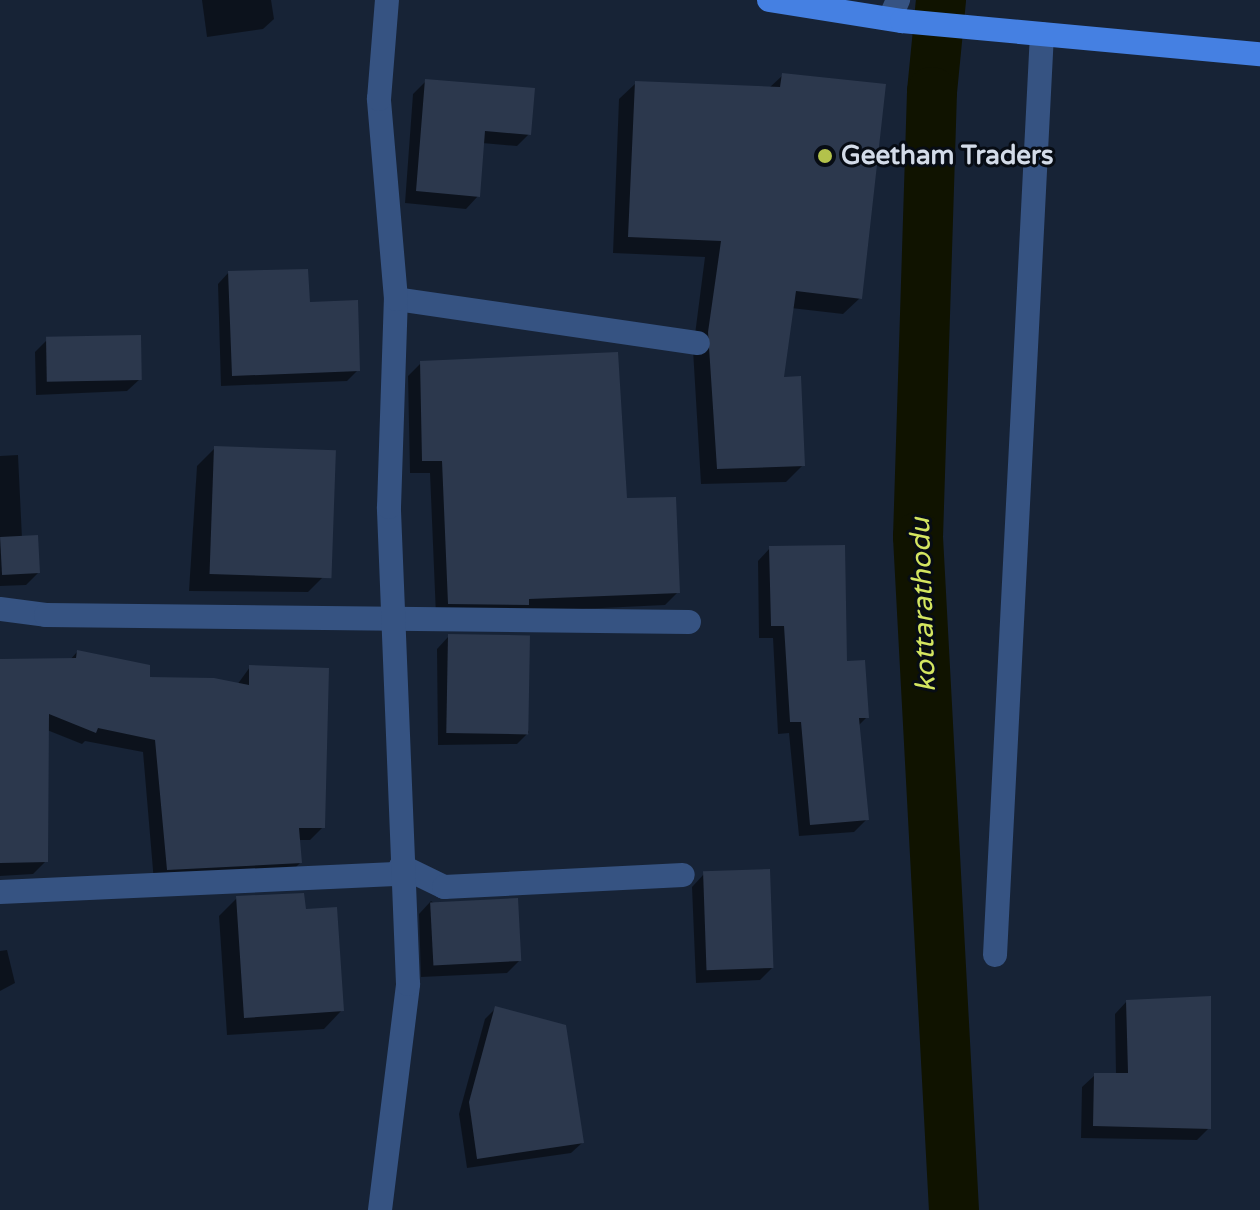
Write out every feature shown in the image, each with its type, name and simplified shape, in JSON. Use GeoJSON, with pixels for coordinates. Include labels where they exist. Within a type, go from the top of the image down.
{"type":"FeatureCollection","features":[{"type":"Feature","properties":{"kind":"main road"},"geometry":{"type":"LineString","coordinates":[[769,0],[897,13],[983,28],[1260,54]]}},
{"type":"Feature","properties":{"kind":"street"},"geometry":{"type":"LineString","coordinates":[[380,1210],[408,984],[401,870],[397,617],[389,507],[396,299],[379,99],[387,0]]}},
{"type":"Feature","properties":{"kind":"street"},"geometry":{"type":"LineString","coordinates":[[995,955],[1042,34]]}},
{"type":"Feature","properties":{"kind":"street"},"geometry":{"type":"LineString","coordinates":[[396,299],[698,343]]}},
{"type":"Feature","properties":{"kind":"street"},"geometry":{"type":"LineString","coordinates":[[0,609],[46,615],[689,622]]}},
{"type":"Feature","properties":{"kind":"street"},"geometry":{"type":"LineString","coordinates":[[0,892],[401,870],[444,887],[683,875]]}},
{"type":"Feature","properties":{"kind":"building"},"geometry":{"type":"Polygon","coordinates":[[[782,73],[886,84],[862,299],[796,291],[784,377],[801,376],[805,466],[717,469],[708,332],[721,241],[628,237],[635,81],[780,87],[782,73]]]}},
{"type":"Feature","properties":{"kind":"building"},"geometry":{"type":"Polygon","coordinates":[[[425,79],[535,88],[531,135],[485,131],[480,197],[416,191],[425,79]]]}},
{"type":"Feature","properties":{"kind":"building"},"geometry":{"type":"Polygon","coordinates":[[[308,269],[310,302],[358,300],[360,371],[232,376],[228,271],[308,269]]]}},
{"type":"Feature","properties":{"kind":"building"},"geometry":{"type":"Polygon","coordinates":[[[141,335],[142,380],[47,382],[46,337],[141,335]]]}},
{"type":"Feature","properties":{"kind":"building"},"geometry":{"type":"Polygon","coordinates":[[[618,352],[627,498],[676,497],[680,593],[529,599],[529,605],[448,604],[442,461],[422,461],[420,361],[618,352]]]}},
{"type":"Feature","properties":{"kind":"building"},"geometry":{"type":"Polygon","coordinates":[[[214,446],[336,450],[331,578],[210,574],[214,446]]]}},
{"type":"Feature","properties":{"kind":"building"},"geometry":{"type":"Polygon","coordinates":[[[38,535],[40,573],[2,575],[0,537],[38,535]]]}},
{"type":"Feature","properties":{"kind":"building"},"geometry":{"type":"Polygon","coordinates":[[[845,545],[847,661],[865,660],[869,718],[859,718],[869,820],[810,825],[801,722],[790,722],[784,626],[771,626],[769,546],[845,545]]]}},
{"type":"Feature","properties":{"kind":"building"},"geometry":{"type":"Polygon","coordinates":[[[448,634],[530,635],[528,734],[446,733],[448,634]]]}},
{"type":"Feature","properties":{"kind":"building"},"geometry":{"type":"Polygon","coordinates":[[[77,650],[150,665],[150,677],[214,678],[249,685],[249,665],[329,668],[325,828],[299,828],[302,863],[167,870],[155,740],[98,728],[96,733],[49,714],[48,862],[0,863],[0,659],[76,658],[77,650]]]}},
{"type":"Feature","properties":{"kind":"building"},"geometry":{"type":"Polygon","coordinates":[[[770,869],[773,968],[706,970],[703,871],[770,869]]]}},
{"type":"Feature","properties":{"kind":"building"},"geometry":{"type":"Polygon","coordinates":[[[304,893],[306,909],[337,907],[344,1011],[244,1018],[236,896],[304,893]]]}},
{"type":"Feature","properties":{"kind":"building"},"geometry":{"type":"Polygon","coordinates":[[[518,898],[521,961],[433,966],[430,903],[518,898]]]}},
{"type":"Feature","properties":{"kind":"building"},"geometry":{"type":"Polygon","coordinates":[[[1211,996],[1211,1129],[1093,1126],[1094,1073],[1128,1073],[1126,1000],[1211,996]]]}},
{"type":"Feature","properties":{"kind":"building"},"geometry":{"type":"Polygon","coordinates":[[[495,1006],[566,1025],[584,1143],[477,1159],[469,1102],[495,1006]]]}},
{"type":"Feature","properties":{"kind":"waterway","name":"kottarathodu"},"geometry":{"type":"LineString","coordinates":[[941,0],[932,92],[918,537],[954,1210]]}},
{"type":"Feature","properties":{"kind":"place","name":"Geetham Traders"},"geometry":{"type":"Point","coordinates":[825,156]}}]}
